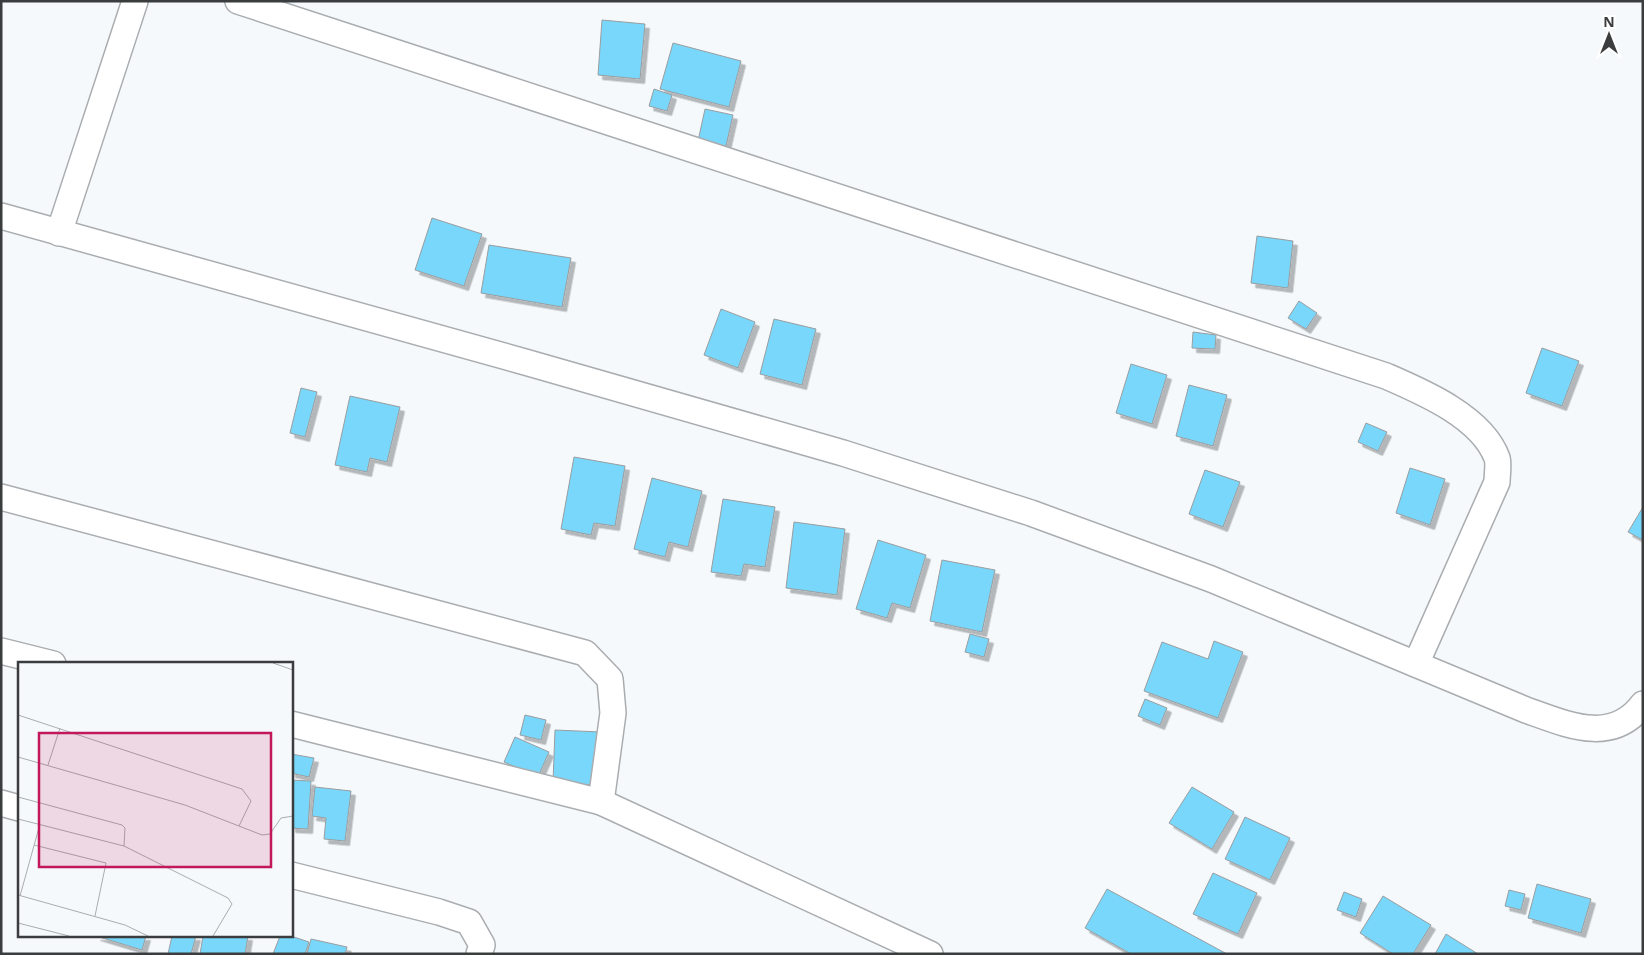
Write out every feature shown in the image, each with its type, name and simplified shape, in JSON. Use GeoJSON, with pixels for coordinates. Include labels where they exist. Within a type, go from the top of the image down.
{"type":"FeatureCollection","features":[{"type":"Feature","properties":{"kind":"street"},"geometry":{"type":"LineString","coordinates":[[59,232],[135,1]]}},
{"type":"Feature","properties":{"kind":"street"},"geometry":{"type":"LineString","coordinates":[[238,1],[1377,372],[1434,396],[1477,428],[1497,459],[1497,482],[1416,664]]}},
{"type":"Feature","properties":{"kind":"street"},"geometry":{"type":"LineString","coordinates":[[1,216],[843,453],[1031,514],[1211,578],[1416,664],[1576,728],[1608,728],[1634,716],[1643,704]]}},
{"type":"Feature","properties":{"kind":"street"},"geometry":{"type":"LineString","coordinates":[[1,497],[585,653],[610,679],[613,713],[601,802]]}},
{"type":"Feature","properties":{"kind":"street"},"geometry":{"type":"LineString","coordinates":[[1,652],[44,662]]}},
{"type":"Feature","properties":{"kind":"street"},"geometry":{"type":"LineString","coordinates":[[292,724],[601,802],[930,954]]}},
{"type":"Feature","properties":{"kind":"street"},"geometry":{"type":"LineString","coordinates":[[1,803],[18,808]]}},
{"type":"Feature","properties":{"kind":"street"},"geometry":{"type":"LineString","coordinates":[[292,875],[439,912],[469,922],[482,945],[479,954]]}},
{"type":"Feature","properties":{"kind":"building"},"geometry":{"type":"Polygon","coordinates":[[[602,20],[645,24],[640,79],[598,75],[602,20]]]}},
{"type":"Feature","properties":{"kind":"building"},"geometry":{"type":"Polygon","coordinates":[[[673,43],[741,61],[729,107],[660,89],[673,43]]]}},
{"type":"Feature","properties":{"kind":"building"},"geometry":{"type":"Polygon","coordinates":[[[654,89],[672,95],[667,111],[649,106],[654,89]]]}},
{"type":"Feature","properties":{"kind":"building"},"geometry":{"type":"Polygon","coordinates":[[[705,109],[733,115],[726,146],[698,141],[705,109]]]}},
{"type":"Feature","properties":{"kind":"building"},"geometry":{"type":"Polygon","coordinates":[[[432,218],[482,234],[464,286],[415,270],[432,218]]]}},
{"type":"Feature","properties":{"kind":"building"},"geometry":{"type":"Polygon","coordinates":[[[1257,236],[1293,241],[1288,288],[1251,283],[1257,236]]]}},
{"type":"Feature","properties":{"kind":"building"},"geometry":{"type":"Polygon","coordinates":[[[489,245],[571,258],[562,307],[481,293],[489,245]]]}},
{"type":"Feature","properties":{"kind":"building"},"geometry":{"type":"Polygon","coordinates":[[[1299,301],[1317,313],[1306,329],[1288,318],[1299,301]]]}},
{"type":"Feature","properties":{"kind":"building"},"geometry":{"type":"Polygon","coordinates":[[[721,309],[755,322],[738,368],[704,355],[721,309]]]}},
{"type":"Feature","properties":{"kind":"building"},"geometry":{"type":"Polygon","coordinates":[[[774,319],[816,329],[802,385],[760,374],[774,319]]]}},
{"type":"Feature","properties":{"kind":"building"},"geometry":{"type":"Polygon","coordinates":[[[1193,332],[1216,335],[1215,349],[1192,348],[1193,332]]]}},
{"type":"Feature","properties":{"kind":"building"},"geometry":{"type":"Polygon","coordinates":[[[1542,348],[1579,361],[1562,406],[1526,393],[1542,348]]]}},
{"type":"Feature","properties":{"kind":"building"},"geometry":{"type":"Polygon","coordinates":[[[1131,364],[1167,375],[1152,424],[1116,413],[1131,364]]]}},
{"type":"Feature","properties":{"kind":"building"},"geometry":{"type":"Polygon","coordinates":[[[1189,385],[1227,395],[1213,446],[1176,436],[1189,385]]]}},
{"type":"Feature","properties":{"kind":"building"},"geometry":{"type":"Polygon","coordinates":[[[301,388],[317,392],[305,437],[290,433],[301,388]]]}},
{"type":"Feature","properties":{"kind":"building"},"geometry":{"type":"Polygon","coordinates":[[[350,396],[400,407],[387,462],[370,458],[367,472],[335,465],[350,396]]]}},
{"type":"Feature","properties":{"kind":"building"},"geometry":{"type":"Polygon","coordinates":[[[1366,423],[1387,432],[1378,451],[1358,442],[1366,423]]]}},
{"type":"Feature","properties":{"kind":"building"},"geometry":{"type":"Polygon","coordinates":[[[574,457],[625,466],[615,526],[594,523],[591,535],[561,529],[574,457]]]}},
{"type":"Feature","properties":{"kind":"building"},"geometry":{"type":"Polygon","coordinates":[[[1410,468],[1445,479],[1430,525],[1396,513],[1410,468]]]}},
{"type":"Feature","properties":{"kind":"building"},"geometry":{"type":"Polygon","coordinates":[[[1205,470],[1240,482],[1223,527],[1189,514],[1205,470]]]}},
{"type":"Feature","properties":{"kind":"building"},"geometry":{"type":"Polygon","coordinates":[[[652,478],[702,491],[688,547],[669,542],[665,557],[634,549],[652,478]]]}},
{"type":"Feature","properties":{"kind":"building"},"geometry":{"type":"Polygon","coordinates":[[[723,499],[775,507],[765,567],[744,564],[741,576],[711,572],[723,499]]]}},
{"type":"Feature","properties":{"kind":"building"},"geometry":{"type":"Polygon","coordinates":[[[1643,507],[1643,540],[1628,532],[1643,507]]]}},
{"type":"Feature","properties":{"kind":"building"},"geometry":{"type":"Polygon","coordinates":[[[794,522],[845,529],[837,595],[786,588],[794,522]]]}},
{"type":"Feature","properties":{"kind":"building"},"geometry":{"type":"Polygon","coordinates":[[[878,540],[926,555],[910,608],[892,603],[887,618],[856,609],[878,540]]]}},
{"type":"Feature","properties":{"kind":"building"},"geometry":{"type":"Polygon","coordinates":[[[942,560],[995,570],[982,632],[930,621],[942,560]]]}},
{"type":"Feature","properties":{"kind":"building"},"geometry":{"type":"Polygon","coordinates":[[[970,634],[989,639],[984,657],[965,652],[970,634]]]}},
{"type":"Feature","properties":{"kind":"building"},"geometry":{"type":"Polygon","coordinates":[[[1214,641],[1243,652],[1218,718],[1144,691],[1162,642],[1208,659],[1214,641]]]}},
{"type":"Feature","properties":{"kind":"building"},"geometry":{"type":"Polygon","coordinates":[[[1145,699],[1167,708],[1160,725],[1138,716],[1145,699]]]}},
{"type":"Feature","properties":{"kind":"building"},"geometry":{"type":"Polygon","coordinates":[[[525,715],[546,720],[541,740],[520,735],[525,715]]]}},
{"type":"Feature","properties":{"kind":"building"},"geometry":{"type":"Polygon","coordinates":[[[555,730],[601,732],[598,785],[553,783],[555,730]]]}},
{"type":"Feature","properties":{"kind":"building"},"geometry":{"type":"Polygon","coordinates":[[[515,737],[549,752],[538,777],[504,762],[515,737]]]}},
{"type":"Feature","properties":{"kind":"building"},"geometry":{"type":"Polygon","coordinates":[[[292,754],[314,758],[309,777],[292,773],[292,754]]]}},
{"type":"Feature","properties":{"kind":"building"},"geometry":{"type":"Polygon","coordinates":[[[292,780],[311,781],[308,829],[292,828],[292,780]]]}},
{"type":"Feature","properties":{"kind":"building"},"geometry":{"type":"Polygon","coordinates":[[[315,787],[351,791],[345,841],[324,839],[326,818],[312,816],[315,787]]]}},
{"type":"Feature","properties":{"kind":"building"},"geometry":{"type":"Polygon","coordinates":[[[1192,787],[1234,812],[1212,849],[1169,823],[1192,787]]]}},
{"type":"Feature","properties":{"kind":"building"},"geometry":{"type":"Polygon","coordinates":[[[1245,817],[1290,838],[1270,880],[1225,859],[1245,817]]]}},
{"type":"Feature","properties":{"kind":"building"},"geometry":{"type":"Polygon","coordinates":[[[1213,873],[1257,893],[1238,934],[1193,914],[1213,873]]]}},
{"type":"Feature","properties":{"kind":"building"},"geometry":{"type":"Polygon","coordinates":[[[1537,884],[1591,899],[1581,933],[1528,918],[1537,884]]]}},
{"type":"Feature","properties":{"kind":"building"},"geometry":{"type":"Polygon","coordinates":[[[1107,889],[1227,954],[1131,954],[1085,928],[1107,889]]]}},
{"type":"Feature","properties":{"kind":"building"},"geometry":{"type":"Polygon","coordinates":[[[1509,890],[1525,894],[1521,910],[1505,906],[1509,890]]]}},
{"type":"Feature","properties":{"kind":"building"},"geometry":{"type":"Polygon","coordinates":[[[1344,892],[1362,899],[1356,917],[1337,910],[1344,892]]]}},
{"type":"Feature","properties":{"kind":"building"},"geometry":{"type":"Polygon","coordinates":[[[1383,896],[1431,925],[1413,954],[1393,954],[1360,933],[1383,896]]]}},
{"type":"Feature","properties":{"kind":"building"},"geometry":{"type":"Polygon","coordinates":[[[1446,934],[1478,954],[1435,954],[1446,934]]]}},
{"type":"Feature","properties":{"kind":"building"},"geometry":{"type":"Polygon","coordinates":[[[292,936],[309,942],[305,954],[273,954],[279,938],[292,938],[292,936]]]}},
{"type":"Feature","properties":{"kind":"building"},"geometry":{"type":"Polygon","coordinates":[[[103,938],[145,938],[142,950],[103,938]]]}},
{"type":"Feature","properties":{"kind":"building"},"geometry":{"type":"Polygon","coordinates":[[[172,938],[195,938],[191,954],[168,954],[172,938]]]}},
{"type":"Feature","properties":{"kind":"building"},"geometry":{"type":"Polygon","coordinates":[[[203,938],[248,938],[245,954],[200,954],[203,938]]]}},
{"type":"Feature","properties":{"kind":"building"},"geometry":{"type":"Polygon","coordinates":[[[311,939],[347,947],[345,954],[307,954],[311,939]]]}}]}
